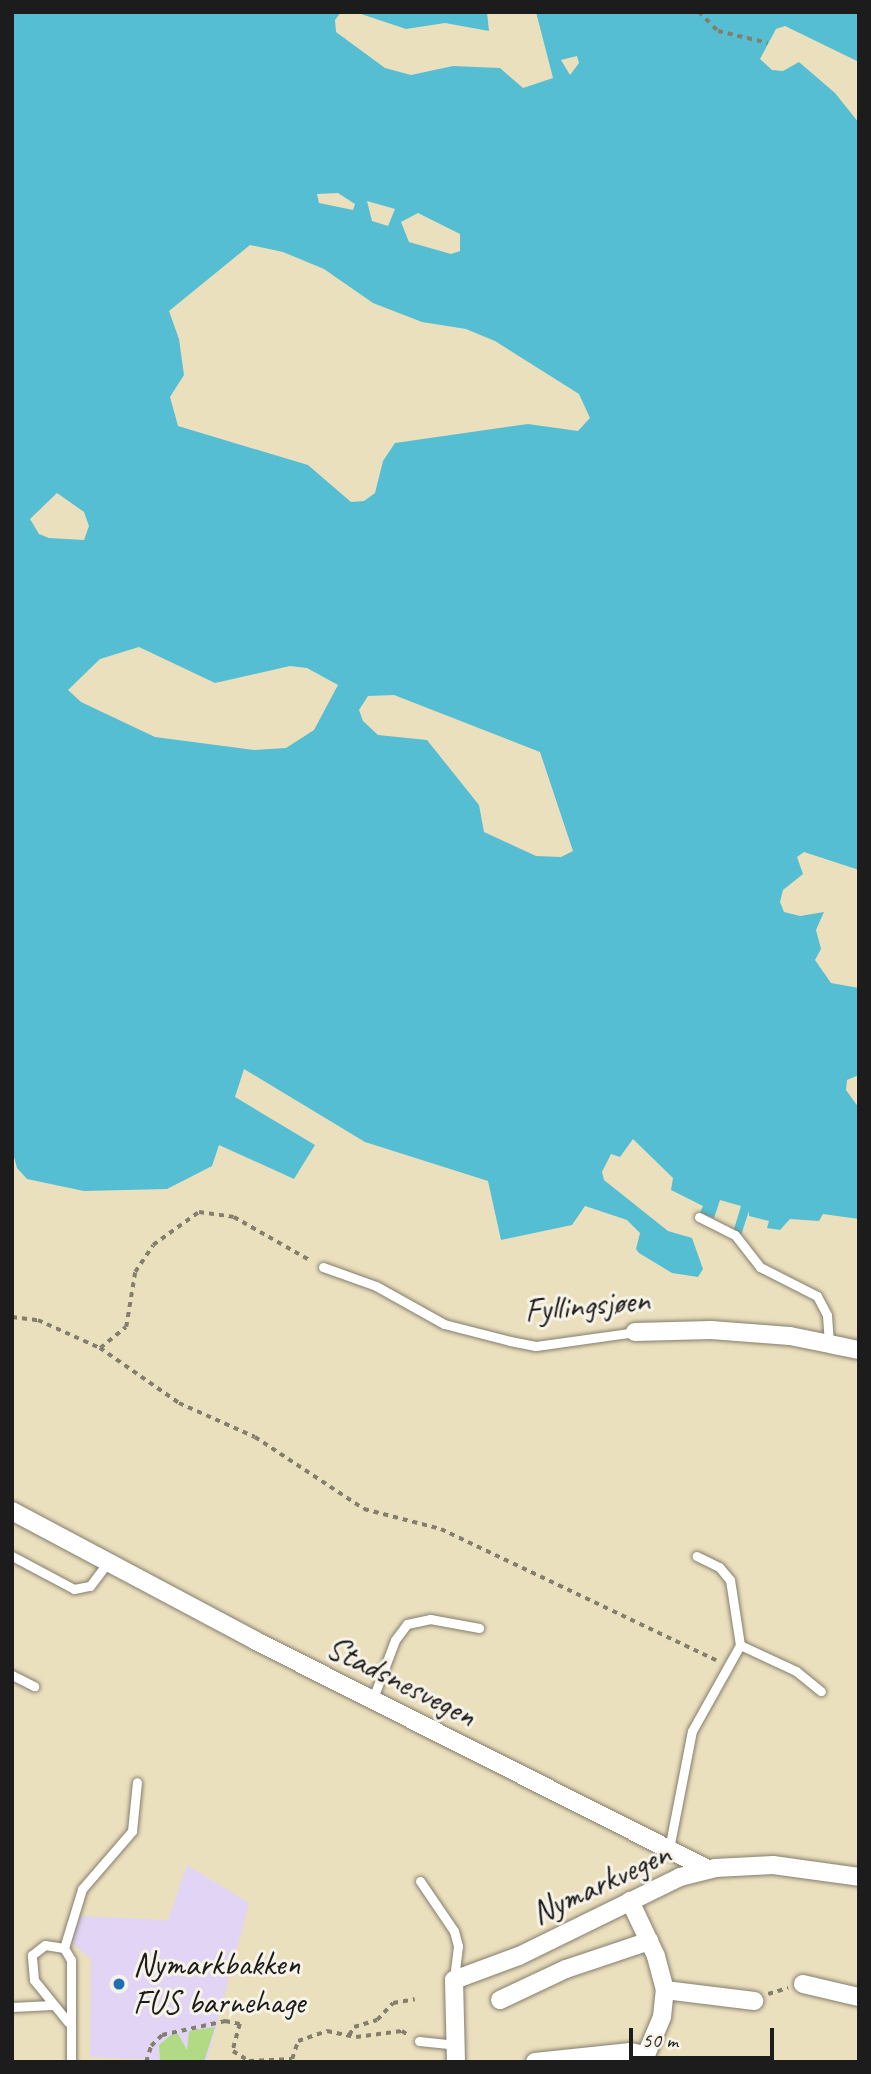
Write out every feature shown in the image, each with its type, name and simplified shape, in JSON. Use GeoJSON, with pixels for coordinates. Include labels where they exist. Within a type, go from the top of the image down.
{"type":"FeatureCollection","features":[{"type":"Feature","properties":{"kind":"street","name":"Fyllingsjøen"},"geometry":{"type":"LineString","coordinates":[[635,1332],[711,1329],[829,1343],[859,1350]]}},
{"type":"Feature","properties":{"kind":"street","name":"Stadsnesvegen"},"geometry":{"type":"LineString","coordinates":[[12,1511],[372,1701],[708,1870]]}},
{"type":"Feature","properties":{"kind":"street","name":"Nymarkvegen"},"geometry":{"type":"LineString","coordinates":[[454,1980],[519,1956],[680,1877],[708,1870],[773,1866],[859,1877]]}},
{"type":"Feature","properties":{"kind":"street"},"geometry":{"type":"LineString","coordinates":[[534,2062],[631,2052],[646,2055],[662,2017],[665,1990],[649,1941],[629,1901]]}},
{"type":"Feature","properties":{"kind":"street"},"geometry":{"type":"LineString","coordinates":[[500,2000],[566,1969],[649,1941]]}},
{"type":"Feature","properties":{"kind":"street"},"geometry":{"type":"LineString","coordinates":[[454,1980],[456,2053]]}},
{"type":"Feature","properties":{"kind":"street"},"geometry":{"type":"LineString","coordinates":[[803,1984],[859,1997]]}},
{"type":"Feature","properties":{"kind":"street"},"geometry":{"type":"LineString","coordinates":[[665,1990],[754,2001]]}},
{"type":"Feature","properties":{"kind":"lane"},"geometry":{"type":"LineString","coordinates":[[699,1217],[735,1235],[760,1267],[817,1296],[827,1315],[829,1343]]}},
{"type":"Feature","properties":{"kind":"lane","name":"Fyllingsjøen"},"geometry":{"type":"LineString","coordinates":[[323,1267],[376,1286],[444,1324],[510,1341],[548,1345],[635,1332]]}},
{"type":"Feature","properties":{"kind":"lane"},"geometry":{"type":"LineString","coordinates":[[12,1556],[74,1589],[90,1586],[108,1562]]}},
{"type":"Feature","properties":{"kind":"lane"},"geometry":{"type":"LineString","coordinates":[[669,1849],[686,1747],[740,1645],[730,1580],[719,1567],[696,1556]]}},
{"type":"Feature","properties":{"kind":"lane"},"geometry":{"type":"LineString","coordinates":[[372,1701],[394,1640],[407,1624],[430,1619],[479,1628]]}},
{"type":"Feature","properties":{"kind":"lane"},"geometry":{"type":"LineString","coordinates":[[740,1645],[796,1671],[821,1691]]}},
{"type":"Feature","properties":{"kind":"lane"},"geometry":{"type":"LineString","coordinates":[[12,1675],[34,1686]]}},
{"type":"Feature","properties":{"kind":"lane"},"geometry":{"type":"LineString","coordinates":[[71,2062],[68,2022],[72,1970],[64,1948],[82,1889],[132,1831],[137,1782]]}},
{"type":"Feature","properties":{"kind":"lane"},"geometry":{"type":"LineString","coordinates":[[420,1881],[454,1931],[458,1946],[454,1980]]}},
{"type":"Feature","properties":{"kind":"lane"},"geometry":{"type":"LineString","coordinates":[[64,1948],[37,1949],[31,1962],[34,1980],[68,2022]]}},
{"type":"Feature","properties":{"kind":"lane"},"geometry":{"type":"LineString","coordinates":[[12,2007],[52,2005]]}},
{"type":"Feature","properties":{"kind":"lane"},"geometry":{"type":"LineString","coordinates":[[419,2041],[456,2053]]}},
{"type":"Feature","properties":{"kind":"path"},"geometry":{"type":"LineString","coordinates":[[699,12],[719,31],[768,43]]}},
{"type":"Feature","properties":{"kind":"path"},"geometry":{"type":"LineString","coordinates":[[100,1348],[126,1327],[135,1272],[153,1245],[199,1212],[234,1217],[323,1267]]}},
{"type":"Feature","properties":{"kind":"path"},"geometry":{"type":"LineString","coordinates":[[12,1317],[38,1320],[100,1348],[179,1403],[255,1437],[364,1509],[441,1529],[562,1590],[731,1666]]}},
{"type":"Feature","properties":{"kind":"path"},"geometry":{"type":"LineString","coordinates":[[754,2001],[803,1984]]}},
{"type":"Feature","properties":{"kind":"path"},"geometry":{"type":"LineString","coordinates":[[349,2035],[354,2027],[377,2020],[393,2003],[415,1999]]}},
{"type":"Feature","properties":{"kind":"path"},"geometry":{"type":"LineString","coordinates":[[146,2062],[151,2046],[162,2035],[225,2021],[240,2024],[233,2051],[249,2061],[292,2059],[299,2041],[327,2031],[349,2035],[402,2031],[419,2041]]}},
{"type":"Feature","properties":{"kind":"shaded area"},"geometry":{"type":"Polygon","coordinates":[[[187,1865],[249,1903],[207,2062],[90,2057],[91,1959],[72,1943],[78,1916],[168,1920],[187,1865]]]}},
{"type":"Feature","properties":{"kind":"green space"},"geometry":{"type":"Polygon","coordinates":[[[215,2027],[204,2062],[160,2062],[159,2045],[171,2035],[178,2034],[187,2050],[189,2031],[215,2027]]]}},
{"type":"Feature","properties":{"kind":"water"},"geometry":{"type":"Polygon","coordinates":[[[12,12],[341,12],[335,20],[336,32],[385,68],[411,75],[453,66],[500,68],[523,88],[553,78],[536,12],[859,12],[859,62],[785,26],[776,29],[760,59],[772,70],[783,71],[799,62],[835,93],[859,123],[859,870],[804,852],[797,857],[803,874],[783,890],[780,902],[784,912],[800,916],[824,912],[816,930],[821,949],[815,960],[831,983],[859,988],[859,1075],[847,1080],[846,1090],[859,1108],[859,1219],[823,1214],[819,1221],[790,1219],[780,1230],[767,1228],[769,1221],[749,1216],[749,1211],[741,1235],[734,1229],[741,1206],[720,1200],[714,1218],[700,1213],[703,1206],[671,1190],[673,1178],[633,1139],[620,1157],[611,1154],[602,1172],[604,1180],[668,1231],[692,1238],[703,1269],[698,1277],[672,1273],[639,1253],[636,1249],[640,1233],[627,1220],[585,1206],[572,1225],[501,1240],[488,1181],[365,1142],[244,1069],[235,1097],[315,1145],[294,1179],[219,1145],[212,1166],[167,1189],[84,1191],[27,1179],[17,1168],[12,1149],[12,12]],[[577,56],[561,60],[570,75],[579,63],[577,56]],[[338,193],[317,194],[319,203],[353,210],[355,204],[338,193]],[[367,201],[372,221],[388,226],[395,209],[367,201]],[[418,213],[401,222],[409,242],[451,254],[460,251],[460,234],[418,213]],[[250,245],[169,311],[179,339],[184,375],[170,397],[178,426],[308,465],[351,502],[364,501],[375,493],[383,461],[395,443],[528,424],[578,431],[590,418],[579,394],[495,341],[466,329],[422,322],[373,303],[324,269],[283,252],[250,245]],[[57,493],[30,519],[39,534],[49,538],[84,540],[89,526],[84,512],[57,493]],[[139,647],[100,659],[68,690],[81,702],[155,737],[254,750],[286,748],[314,730],[338,685],[307,668],[290,666],[215,683],[139,647]],[[394,695],[368,696],[359,710],[363,721],[378,735],[427,740],[479,805],[484,832],[536,856],[561,857],[573,851],[540,752],[394,695]]]}},
{"type":"Feature","properties":{"kind":"water"},"geometry":{"type":"Polygon","coordinates":[[[355,12],[487,12],[489,31],[445,23],[406,29],[355,12]]]}},
{"type":"Feature","properties":{"kind":"place","name":"Nymarkbakken FUS barnehage"},"geometry":{"type":"Point","coordinates":[119,1984]}}]}
